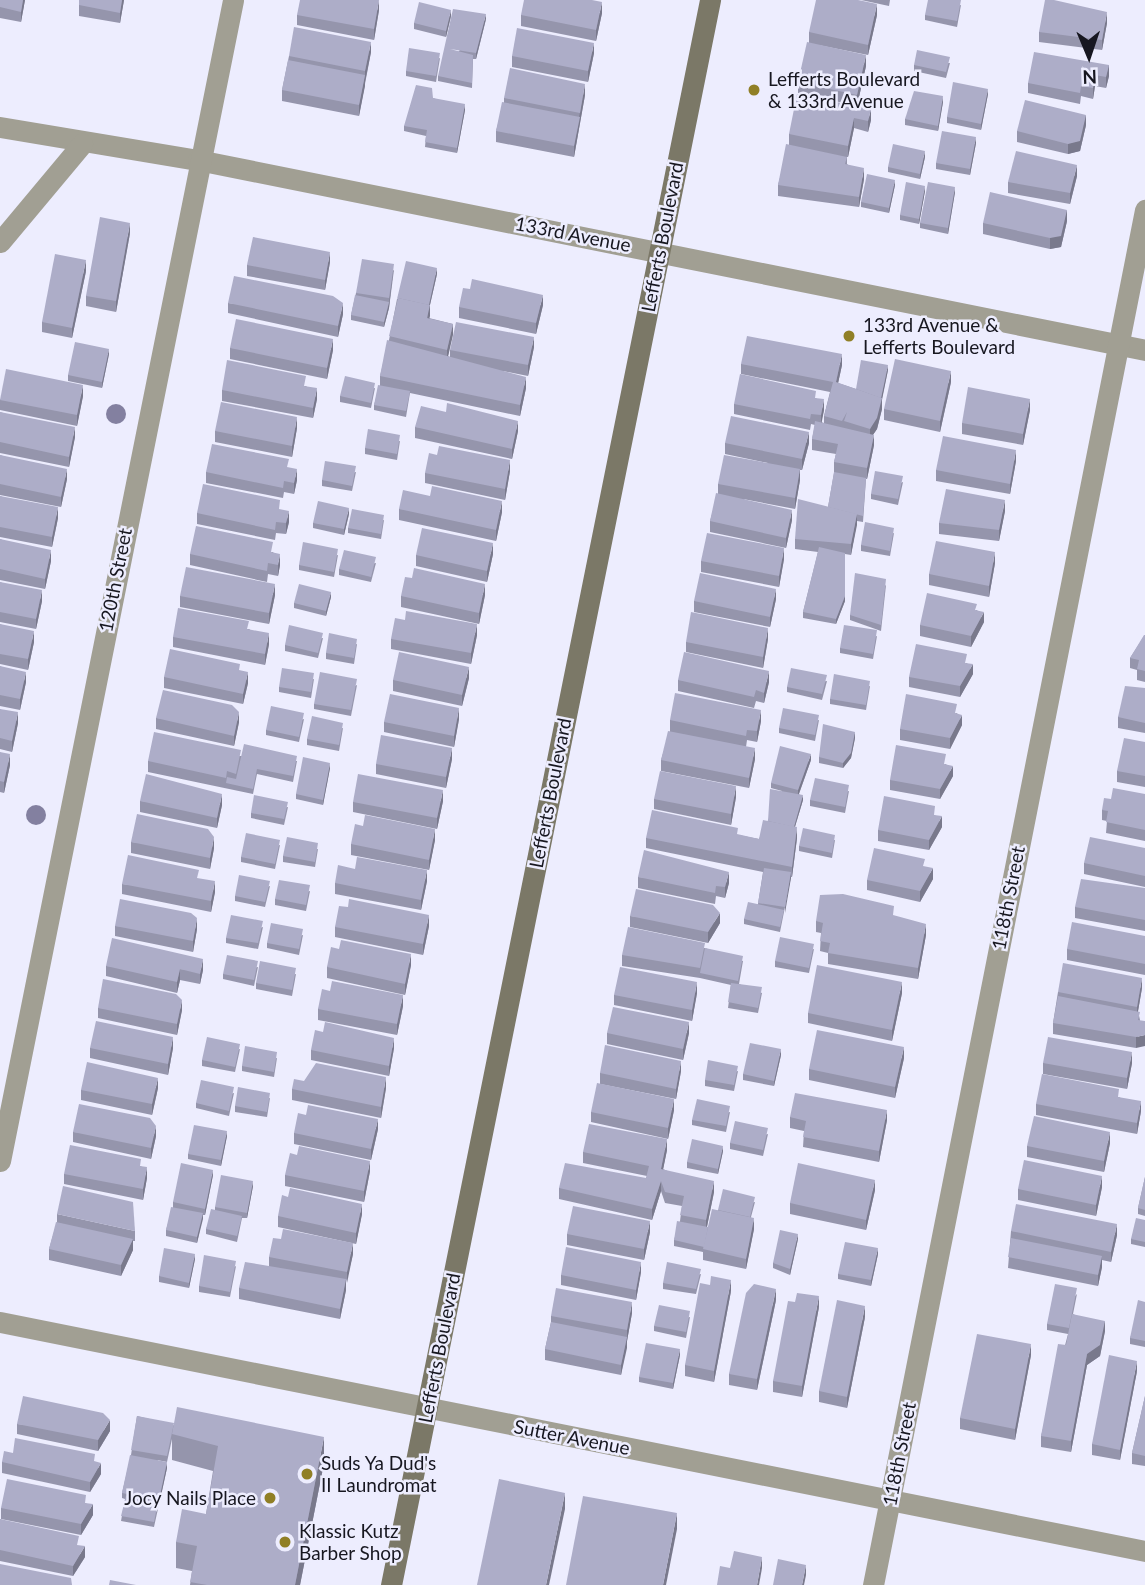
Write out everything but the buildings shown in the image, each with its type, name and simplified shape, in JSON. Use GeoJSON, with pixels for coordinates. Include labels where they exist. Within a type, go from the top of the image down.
{"type":"FeatureCollection","features":[{"type":"Feature","properties":{"kind":"main road","name":"Lefferts Boulevard"},"geometry":{"type":"LineString","coordinates":[[391,1585],[710,0]]}},
{"type":"Feature","properties":{"kind":"street","name":"120th Street"},"geometry":{"type":"LineString","coordinates":[[0,1161],[198,160],[233,0]]}},
{"type":"Feature","properties":{"kind":"street","name":"133rd Avenue"},"geometry":{"type":"LineString","coordinates":[[0,127],[82,144],[198,160],[1145,349]]}},
{"type":"Feature","properties":{"kind":"street"},"geometry":{"type":"LineString","coordinates":[[0,242],[82,144]]}},
{"type":"Feature","properties":{"kind":"street","name":"118th Street"},"geometry":{"type":"LineString","coordinates":[[873,1585],[1145,211]]}},
{"type":"Feature","properties":{"kind":"street","name":"Sutter Avenue"},"geometry":{"type":"LineString","coordinates":[[0,1322],[1145,1550]]}},
{"type":"Feature","properties":{"kind":"place","name":"Lefferts Boulevard & 133rd Avenue"},"geometry":{"type":"Point","coordinates":[754,90]}},
{"type":"Feature","properties":{"kind":"place","name":"133rd Avenue & Lefferts Boulevard"},"geometry":{"type":"Point","coordinates":[849,336]}},
{"type":"Feature","properties":{"kind":"place","name":"Suds Ya Dud's II Laundromat"},"geometry":{"type":"Point","coordinates":[307,1474]}},
{"type":"Feature","properties":{"kind":"place","name":"Jocy Nails Place"},"geometry":{"type":"Point","coordinates":[270,1498]}},
{"type":"Feature","properties":{"kind":"place","name":"Klassic Kutz Barber Shop"},"geometry":{"type":"Point","coordinates":[285,1542]}}]}
